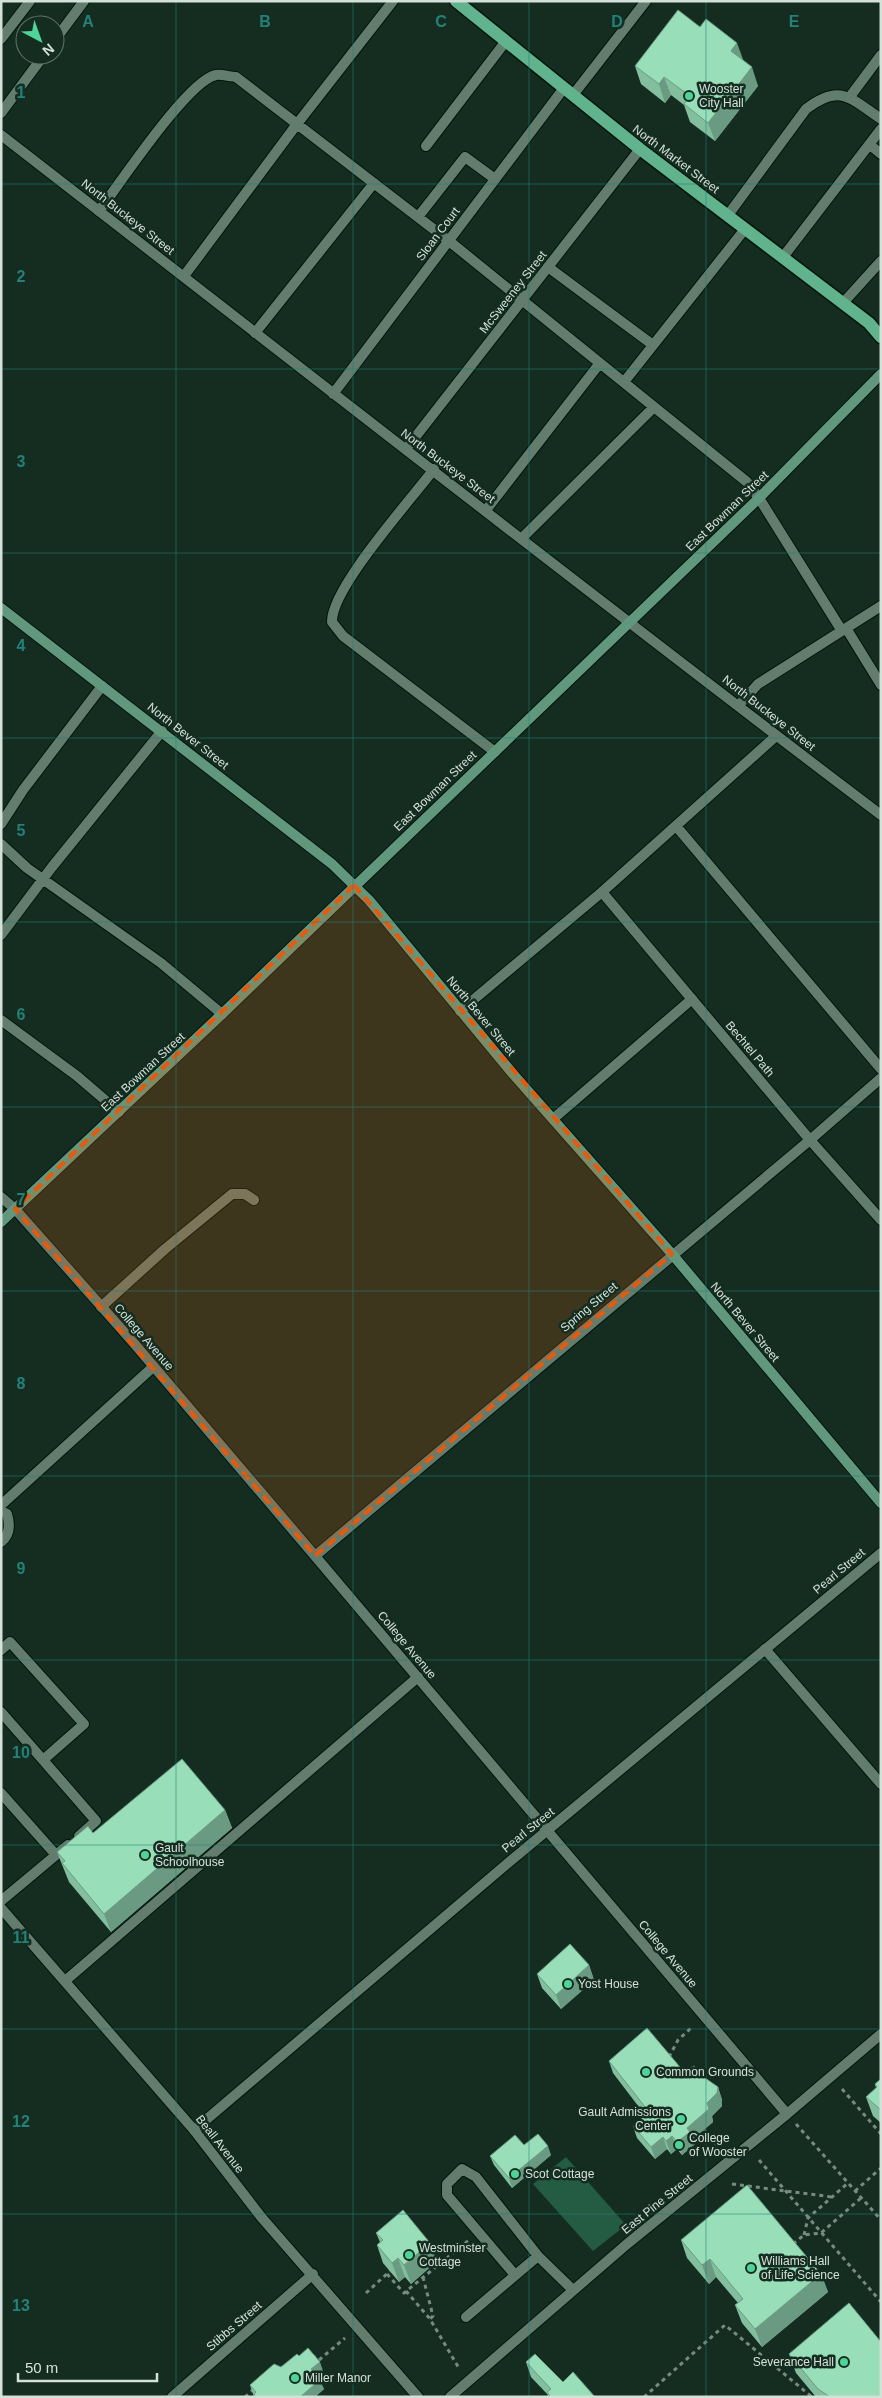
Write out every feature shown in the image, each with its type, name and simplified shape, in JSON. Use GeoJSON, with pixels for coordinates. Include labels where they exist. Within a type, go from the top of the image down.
{"type":"FeatureCollection","features":[{"type":"Feature","properties":{"kind":"main road","name":"North Market Street"},"geometry":{"type":"LineString","coordinates":[[459,2],[640,149],[843,303],[868,323],[881,337]]}},
{"type":"Feature","properties":{"kind":"main road","name":"East Bowman Street"},"geometry":{"type":"LineString","coordinates":[[1,1222],[222,1014],[354,885],[630,623],[759,498],[881,374]]}},
{"type":"Feature","properties":{"kind":"main road","name":"North Bever Street"},"geometry":{"type":"LineString","coordinates":[[1,608],[332,864],[369,900],[460,1011],[552,1119],[672,1254],[881,1503]]}},
{"type":"Feature","properties":{"kind":"street"},"geometry":{"type":"LineString","coordinates":[[1,39],[30,1]]}},
{"type":"Feature","properties":{"kind":"street"},"geometry":{"type":"LineString","coordinates":[[184,276],[297,124],[393,1]]}},
{"type":"Feature","properties":{"kind":"street","name":"Sloan Court"},"geometry":{"type":"LineString","coordinates":[[333,394],[495,179],[646,1]]}},
{"type":"Feature","properties":{"kind":"street"},"geometry":{"type":"LineString","coordinates":[[65,25],[80,3]]}},
{"type":"Feature","properties":{"kind":"street"},"geometry":{"type":"LineString","coordinates":[[426,146],[506,41]]}},
{"type":"Feature","properties":{"kind":"street"},"geometry":{"type":"LineString","coordinates":[[849,98],[881,55]]}},
{"type":"Feature","properties":{"kind":"street"},"geometry":{"type":"LineString","coordinates":[[1,113],[37,65]]}},
{"type":"Feature","properties":{"kind":"street"},"geometry":{"type":"LineString","coordinates":[[100,211],[173,112],[200,83],[216,75],[236,77],[449,241],[747,482],[881,685]]}},
{"type":"Feature","properties":{"kind":"street"},"geometry":{"type":"LineString","coordinates":[[728,215],[806,109],[819,100],[834,94],[849,98],[881,119]]}},
{"type":"Feature","properties":{"kind":"street"},"geometry":{"type":"LineString","coordinates":[[783,258],[881,129]]}},
{"type":"Feature","properties":{"kind":"street","name":"North Buckeye Street"},"geometry":{"type":"LineString","coordinates":[[1,135],[333,394],[434,469],[630,623],[881,815]]}},
{"type":"Feature","properties":{"kind":"street"},"geometry":{"type":"LineString","coordinates":[[870,145],[881,154]]}},
{"type":"Feature","properties":{"kind":"street","name":"McSweeney Street"},"geometry":{"type":"LineString","coordinates":[[406,449],[640,149]]}},
{"type":"Feature","properties":{"kind":"street"},"geometry":{"type":"LineString","coordinates":[[418,217],[465,157],[495,179]]}},
{"type":"Feature","properties":{"kind":"street"},"geometry":{"type":"LineString","coordinates":[[255,333],[374,183]]}},
{"type":"Feature","properties":{"kind":"street"},"geometry":{"type":"LineString","coordinates":[[624,382],[745,229]]}},
{"type":"Feature","properties":{"kind":"street"},"geometry":{"type":"LineString","coordinates":[[843,303],[881,260]]}},
{"type":"Feature","properties":{"kind":"street"},"geometry":{"type":"LineString","coordinates":[[548,267],[653,345]]}},
{"type":"Feature","properties":{"kind":"street"},"geometry":{"type":"LineString","coordinates":[[486,510],[600,363]]}},
{"type":"Feature","properties":{"kind":"street"},"geometry":{"type":"LineString","coordinates":[[522,538],[654,407]]}},
{"type":"Feature","properties":{"kind":"street"},"geometry":{"type":"LineString","coordinates":[[434,469],[354,574],[333,609],[332,622],[343,636],[495,752]]}},
{"type":"Feature","properties":{"kind":"street"},"geometry":{"type":"LineString","coordinates":[[739,705],[758,684],[881,606]]}},
{"type":"Feature","properties":{"kind":"street"},"geometry":{"type":"LineString","coordinates":[[1,824],[23,790],[102,686]]}},
{"type":"Feature","properties":{"kind":"street"},"geometry":{"type":"LineString","coordinates":[[1,935],[43,879],[162,732]]}},
{"type":"Feature","properties":{"kind":"street"},"geometry":{"type":"LineString","coordinates":[[460,1011],[602,892],[776,736]]}},
{"type":"Feature","properties":{"kind":"street"},"geometry":{"type":"LineString","coordinates":[[676,826],[881,1069]]}},
{"type":"Feature","properties":{"kind":"street"},"geometry":{"type":"LineString","coordinates":[[1,844],[21,864],[161,963],[222,1014]]}},
{"type":"Feature","properties":{"kind":"street","name":"Bechtel Path"},"geometry":{"type":"LineString","coordinates":[[602,892],[810,1140],[881,1220]]}},
{"type":"Feature","properties":{"kind":"street"},"geometry":{"type":"LineString","coordinates":[[552,1119],[692,999]]}},
{"type":"Feature","properties":{"kind":"street"},"geometry":{"type":"LineString","coordinates":[[1,1020],[77,1076],[119,1112]]}},
{"type":"Feature","properties":{"kind":"street","name":"Spring Street"},"geometry":{"type":"LineString","coordinates":[[315,1556],[672,1254],[810,1140],[881,1078]]}},
{"type":"Feature","properties":{"kind":"street"},"geometry":{"type":"LineString","coordinates":[[101,1307],[165,1249],[232,1194],[245,1194],[254,1200]]}},
{"type":"Feature","properties":{"kind":"street","name":"College Avenue"},"geometry":{"type":"LineString","coordinates":[[1,1197],[15,1210],[153,1366],[787,2114]]}},
{"type":"Feature","properties":{"kind":"street"},"geometry":{"type":"LineString","coordinates":[[1,1505],[153,1366]]}},
{"type":"Feature","properties":{"kind":"street"},"geometry":{"type":"LineString","coordinates":[[1,1511],[7,1514],[10,1525],[1,1542]]}},
{"type":"Feature","properties":{"kind":"street","name":"Pearl Street"},"geometry":{"type":"LineString","coordinates":[[194,2130],[881,1553]]}},
{"type":"Feature","properties":{"kind":"street"},"geometry":{"type":"LineString","coordinates":[[1,1650],[10,1642],[84,1724],[43,1760]]}},
{"type":"Feature","properties":{"kind":"street"},"geometry":{"type":"LineString","coordinates":[[765,1649],[881,1784]]}},
{"type":"Feature","properties":{"kind":"street"},"geometry":{"type":"LineString","coordinates":[[65,1981],[418,1677]]}},
{"type":"Feature","properties":{"kind":"street"},"geometry":{"type":"LineString","coordinates":[[1,1712],[96,1821],[1,1901]]}},
{"type":"Feature","properties":{"kind":"street"},"geometry":{"type":"LineString","coordinates":[[1,1793],[56,1855]]}},
{"type":"Feature","properties":{"kind":"street","name":"Beall Avenue"},"geometry":{"type":"LineString","coordinates":[[1,1908],[194,2130],[262,2218],[313,2274],[418,2397]]}},
{"type":"Feature","properties":{"kind":"street","name":"East Pine Street"},"geometry":{"type":"LineString","coordinates":[[450,2397],[573,2290],[881,2034]]}},
{"type":"Feature","properties":{"kind":"street"},"geometry":{"type":"LineString","coordinates":[[515,2275],[447,2195],[446,2184],[462,2169],[476,2177],[538,2256],[573,2290]]}},
{"type":"Feature","properties":{"kind":"street"},"geometry":{"type":"LineString","coordinates":[[466,2317],[538,2256]]}},
{"type":"Feature","properties":{"kind":"street","name":"Stibbs Street"},"geometry":{"type":"LineString","coordinates":[[172,2397],[313,2274]]}},
{"type":"Feature","properties":{"kind":"path"},"geometry":{"type":"LineString","coordinates":[[668,2059],[678,2040],[692,2028]]}},
{"type":"Feature","properties":{"kind":"path"},"geometry":{"type":"LineString","coordinates":[[842,2089],[881,2134]]}},
{"type":"Feature","properties":{"kind":"path"},"geometry":{"type":"LineString","coordinates":[[787,2114],[881,2220]]}},
{"type":"Feature","properties":{"kind":"path"},"geometry":{"type":"LineString","coordinates":[[704,2130],[720,2149]]}},
{"type":"Feature","properties":{"kind":"path"},"geometry":{"type":"LineString","coordinates":[[759,2160],[881,2302]]}},
{"type":"Feature","properties":{"kind":"path"},"geometry":{"type":"LineString","coordinates":[[855,2191],[881,2168]]}},
{"type":"Feature","properties":{"kind":"path"},"geometry":{"type":"LineString","coordinates":[[804,2235],[808,2218],[848,2183]]}},
{"type":"Feature","properties":{"kind":"path"},"geometry":{"type":"LineString","coordinates":[[732,2184],[832,2197]]}},
{"type":"Feature","properties":{"kind":"path"},"geometry":{"type":"LineString","coordinates":[[790,2247],[804,2235],[821,2232],[861,2198]]}},
{"type":"Feature","properties":{"kind":"path"},"geometry":{"type":"LineString","coordinates":[[406,2291],[479,2232]]}},
{"type":"Feature","properties":{"kind":"path"},"geometry":{"type":"LineString","coordinates":[[366,2293],[389,2273],[404,2293],[406,2291],[430,2319],[460,2370]]}},
{"type":"Feature","properties":{"kind":"path"},"geometry":{"type":"LineString","coordinates":[[423,2278],[433,2316],[430,2319]]}},
{"type":"Feature","properties":{"kind":"path"},"geometry":{"type":"LineString","coordinates":[[644,2397],[725,2325],[812,2397]]}},
{"type":"Feature","properties":{"kind":"path"},"geometry":{"type":"LineString","coordinates":[[316,2363],[345,2338]]}},
{"type":"Feature","properties":{"kind":"path"},"geometry":{"type":"LineString","coordinates":[[308,2355],[320,2360]]}},
{"type":"Feature","properties":{"kind":"path"},"geometry":{"type":"LineString","coordinates":[[245,2397],[259,2385]]}},
{"type":"Feature","properties":{"kind":"highlighted area"},"geometry":{"type":"Polygon","coordinates":[[[354,885],[672,1254],[315,1556],[15,1209],[354,885]]]}},
{"type":"Feature","properties":{"kind":"green space"},"geometry":{"type":"Polygon","coordinates":[[[566,2157],[626,2225],[593,2251],[533,2184],[566,2157]]]}},
{"type":"Feature","properties":{"kind":"building"},"geometry":{"type":"Polygon","coordinates":[[[678,10],[700,27],[706,19],[737,43],[731,51],[752,67],[708,123],[684,104],[690,96],[664,77],[659,84],[635,66],[678,10]]]}},
{"type":"Feature","properties":{"kind":"building","name":"Gault Schoolhouse"},"geometry":{"type":"Polygon","coordinates":[[[182,1759],[225,1810],[104,1914],[62,1863],[65,1861],[57,1852],[88,1826],[93,1833],[182,1759]]]}},
{"type":"Feature","properties":{"kind":"building"},"geometry":{"type":"Polygon","coordinates":[[[570,1944],[589,1965],[556,1995],[537,1974],[570,1944]]]}},
{"type":"Feature","properties":{"kind":"building"},"geometry":{"type":"Polygon","coordinates":[[[647,2028],[685,2073],[694,2066],[705,2078],[718,2087],[717,2093],[707,2103],[709,2109],[687,2128],[690,2132],[677,2142],[672,2136],[666,2141],[663,2137],[651,2147],[633,2126],[649,2112],[609,2061],[647,2028]]]}},
{"type":"Feature","properties":{"kind":"building"},"geometry":{"type":"Polygon","coordinates":[[[881,2079],[881,2110],[866,2097],[877,2087],[875,2084],[881,2079]]]}},
{"type":"Feature","properties":{"kind":"building"},"geometry":{"type":"Polygon","coordinates":[[[538,2134],[548,2146],[509,2178],[490,2156],[515,2135],[524,2145],[538,2134]]]}},
{"type":"Feature","properties":{"kind":"building","name":"Williams Hall of Life Science"},"geometry":{"type":"Polygon","coordinates":[[[747,2185],[821,2274],[755,2329],[735,2305],[743,2299],[710,2259],[702,2265],[681,2240],[747,2185]]]}},
{"type":"Feature","properties":{"kind":"building"},"geometry":{"type":"Polygon","coordinates":[[[403,2210],[430,2243],[404,2265],[398,2258],[392,2263],[377,2245],[383,2240],[376,2233],[403,2210]]]}},
{"type":"Feature","properties":{"kind":"building","name":"Severance Hall"},"geometry":{"type":"Polygon","coordinates":[[[849,2303],[881,2342],[881,2397],[830,2397],[818,2389],[789,2354],[849,2303]]]}},
{"type":"Feature","properties":{"kind":"building","name":"Miller Manor"},"geometry":{"type":"Polygon","coordinates":[[[308,2348],[320,2362],[311,2369],[320,2380],[300,2397],[256,2397],[254,2394],[256,2392],[250,2385],[274,2364],[281,2367],[308,2348]]]}},
{"type":"Feature","properties":{"kind":"building"},"geometry":{"type":"Polygon","coordinates":[[[535,2354],[563,2382],[573,2372],[595,2397],[548,2397],[550,2396],[547,2392],[551,2389],[526,2362],[535,2354]]]}},
{"type":"Feature","properties":{"kind":"place","name":"Wooster City Hall"},"geometry":{"type":"Point","coordinates":[689,96]}},
{"type":"Feature","properties":{"kind":"place","name":"Gault Schoolhouse"},"geometry":{"type":"Point","coordinates":[145,1855]}},
{"type":"Feature","properties":{"kind":"place","name":"Yost House"},"geometry":{"type":"Point","coordinates":[568,1984]}},
{"type":"Feature","properties":{"kind":"place","name":"Common Grounds"},"geometry":{"type":"Point","coordinates":[646,2072]}},
{"type":"Feature","properties":{"kind":"place","name":"Gault Admissions Center"},"geometry":{"type":"Point","coordinates":[681,2119]}},
{"type":"Feature","properties":{"kind":"place","name":"College of Wooster"},"geometry":{"type":"Point","coordinates":[679,2145]}},
{"type":"Feature","properties":{"kind":"place","name":"Scot Cottage"},"geometry":{"type":"Point","coordinates":[515,2174]}},
{"type":"Feature","properties":{"kind":"place","name":"Westminster Cottage"},"geometry":{"type":"Point","coordinates":[409,2255]}},
{"type":"Feature","properties":{"kind":"place","name":"Williams Hall of Life Science"},"geometry":{"type":"Point","coordinates":[751,2268]}},
{"type":"Feature","properties":{"kind":"place","name":"Severance Hall"},"geometry":{"type":"Point","coordinates":[844,2362]}},
{"type":"Feature","properties":{"kind":"place","name":"Miller Manor"},"geometry":{"type":"Point","coordinates":[295,2378]}}]}
